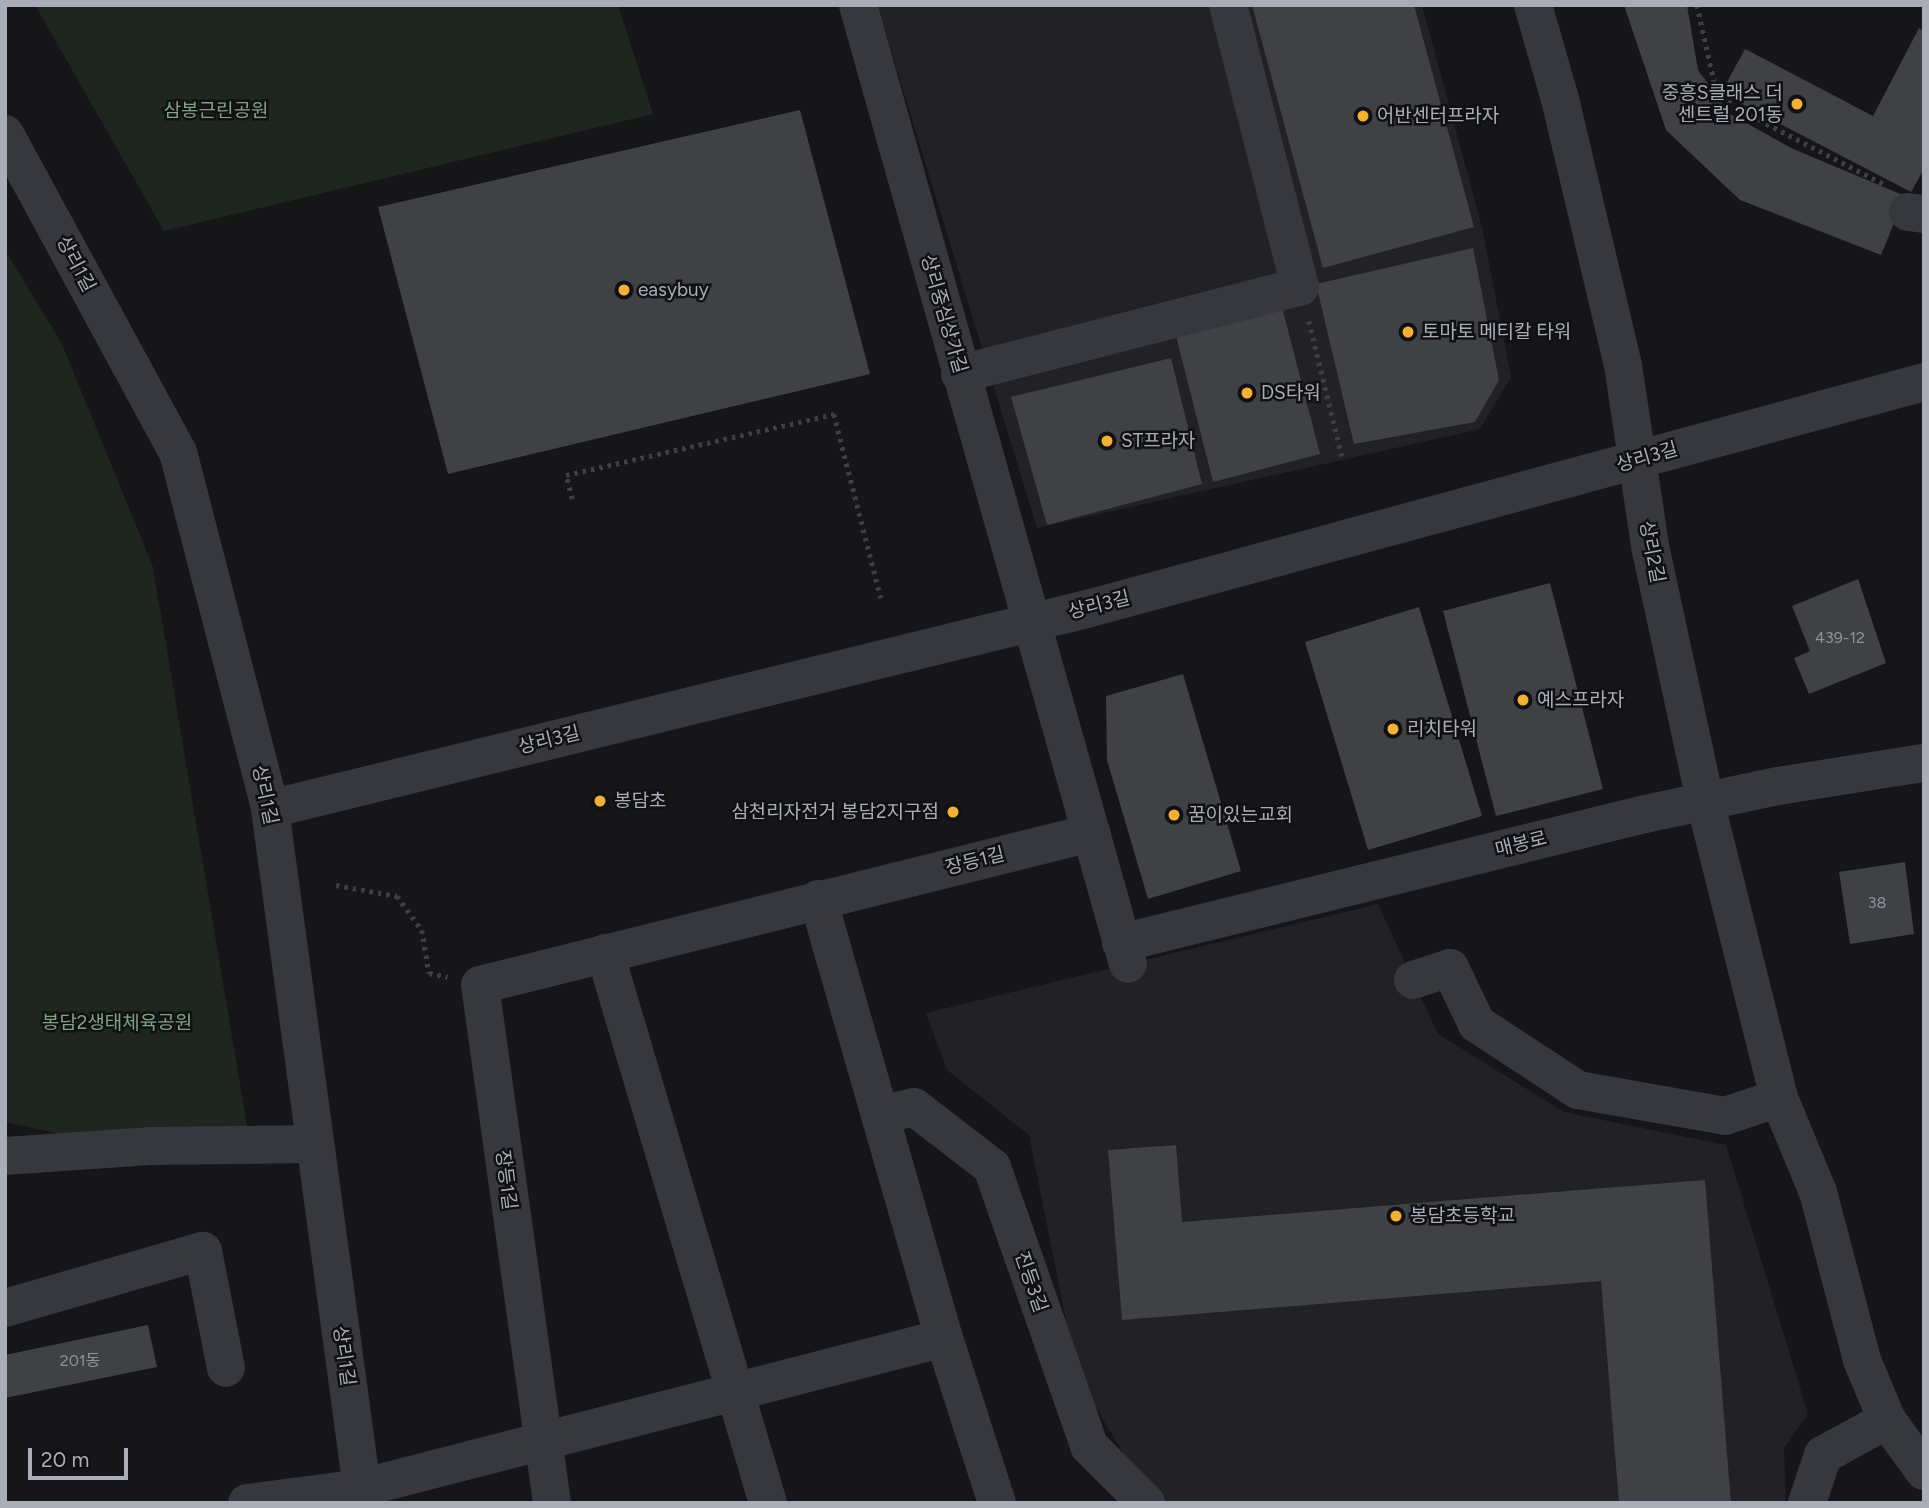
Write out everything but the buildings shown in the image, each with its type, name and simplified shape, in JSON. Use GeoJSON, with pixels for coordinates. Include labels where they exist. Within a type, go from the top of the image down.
{"type":"FeatureCollection","features":[{"type":"Feature","properties":{"kind":"street","name":"상리중심상가길"},"geometry":{"type":"LineString","coordinates":[[858,5],[1125,954]]}},
{"type":"Feature","properties":{"kind":"street"},"geometry":{"type":"LineString","coordinates":[[960,374],[1300,287],[1228,5]]}},
{"type":"Feature","properties":{"kind":"street","name":"상리2길"},"geometry":{"type":"LineString","coordinates":[[1532,5],[1560,99],[1623,365],[1634,460],[1705,801],[1779,1098],[1818,1192],[1862,1360],[1887,1420],[1924,1471]]}},
{"type":"Feature","properties":{"kind":"street","name":"상리1길"},"geometry":{"type":"LineString","coordinates":[[5,134],[178,452],[270,808],[363,1495]]}},
{"type":"Feature","properties":{"kind":"street","name":"상리3길"},"geometry":{"type":"LineString","coordinates":[[270,808],[1030,623],[1525,494],[1634,460],[1924,382]]}},
{"type":"Feature","properties":{"kind":"street","name":"매봉로"},"geometry":{"type":"LineString","coordinates":[[1125,954],[1705,801],[1924,763]]}},
{"type":"Feature","properties":{"kind":"street","name":"장등1길"},"geometry":{"type":"LineString","coordinates":[[551,1503],[540,1440],[480,985],[1091,833]]}},
{"type":"Feature","properties":{"kind":"street"},"geometry":{"type":"LineString","coordinates":[[818,900],[944,1338],[997,1503]]}},
{"type":"Feature","properties":{"kind":"street"},"geometry":{"type":"LineString","coordinates":[[605,953],[737,1390],[768,1503]]}},
{"type":"Feature","properties":{"kind":"street"},"geometry":{"type":"LineString","coordinates":[[1413,980],[1450,968],[1477,1024],[1578,1090],[1725,1116],[1779,1098]]}},
{"type":"Feature","properties":{"kind":"street","name":"진등3길"},"geometry":{"type":"LineString","coordinates":[[880,1115],[914,1107],[992,1167],[1089,1446],[1146,1503]]}},
{"type":"Feature","properties":{"kind":"street"},"geometry":{"type":"LineString","coordinates":[[5,1156],[150,1146],[315,1144]]}},
{"type":"Feature","properties":{"kind":"street"},"geometry":{"type":"LineString","coordinates":[[5,1308],[203,1251],[226,1367]]}},
{"type":"Feature","properties":{"kind":"street"},"geometry":{"type":"LineString","coordinates":[[247,1503],[363,1495],[540,1440],[944,1338]]}},
{"type":"Feature","properties":{"kind":"street"},"geometry":{"type":"LineString","coordinates":[[1807,1503],[1823,1455],[1887,1420]]}},
{"type":"Feature","properties":{"kind":"path"},"geometry":{"type":"LineString","coordinates":[[1697,5],[1716,89],[1736,108],[1909,205]]}},
{"type":"Feature","properties":{"kind":"path"},"geometry":{"type":"LineString","coordinates":[[1300,287],[1342,456]]}},
{"type":"Feature","properties":{"kind":"path"},"geometry":{"type":"LineString","coordinates":[[572,499],[566,475],[834,414],[881,598]]}},
{"type":"Feature","properties":{"kind":"path"},"geometry":{"type":"LineString","coordinates":[[336,885],[397,896],[422,930],[429,973],[480,985]]}},
{"type":"Feature","properties":{"kind":"shaded area"},"geometry":{"type":"Polygon","coordinates":[[[877,5],[1422,5],[1482,227],[1511,377],[1480,429],[1037,528],[877,5]]]}},
{"type":"Feature","properties":{"kind":"shaded area","name":"봉담초등학교"},"geometry":{"type":"Polygon","coordinates":[[[1378,904],[1438,1034],[1564,1112],[1726,1145],[1808,1414],[1784,1448],[1786,1503],[1166,1503],[1129,1463],[1077,1376],[1029,1135],[947,1070],[926,1013],[1378,904]]]}},
{"type":"Feature","properties":{"kind":"green space","name":"삼봉근린공원"},"geometry":{"type":"Polygon","coordinates":[[[35,5],[618,5],[653,114],[164,231],[35,5]]]}},
{"type":"Feature","properties":{"kind":"green space","name":"봉담2생태체육공원"},"geometry":{"type":"Polygon","coordinates":[[[5,250],[62,344],[153,567],[249,1138],[70,1136],[5,1122],[5,250]]]}},
{"type":"Feature","properties":{"kind":"place","name":"중흥S클래스 더 센트럴 201동"},"geometry":{"type":"Point","coordinates":[1797,104]}},
{"type":"Feature","properties":{"kind":"place","name":"어반센터프라자"},"geometry":{"type":"Point","coordinates":[1363,116]}},
{"type":"Feature","properties":{"kind":"place","name":"easybuy"},"geometry":{"type":"Point","coordinates":[624,290]}},
{"type":"Feature","properties":{"kind":"place","name":"토마토 메티칼 타워"},"geometry":{"type":"Point","coordinates":[1408,332]}},
{"type":"Feature","properties":{"kind":"place","name":"DS타워"},"geometry":{"type":"Point","coordinates":[1247,393]}},
{"type":"Feature","properties":{"kind":"place","name":"ST프라자"},"geometry":{"type":"Point","coordinates":[1107,441]}},
{"type":"Feature","properties":{"kind":"place","name":"예스프라자"},"geometry":{"type":"Point","coordinates":[1523,700]}},
{"type":"Feature","properties":{"kind":"place","name":"리치타워"},"geometry":{"type":"Point","coordinates":[1393,729]}},
{"type":"Feature","properties":{"kind":"place","name":"봉담초"},"geometry":{"type":"Point","coordinates":[600,801]}},
{"type":"Feature","properties":{"kind":"place","name":"삼천리자전거 봉담2지구점"},"geometry":{"type":"Point","coordinates":[953,812]}},
{"type":"Feature","properties":{"kind":"place","name":"꿈이있는교회"},"geometry":{"type":"Point","coordinates":[1174,815]}},
{"type":"Feature","properties":{"kind":"place","name":"봉담초등학교"},"geometry":{"type":"Point","coordinates":[1396,1216]}}]}
